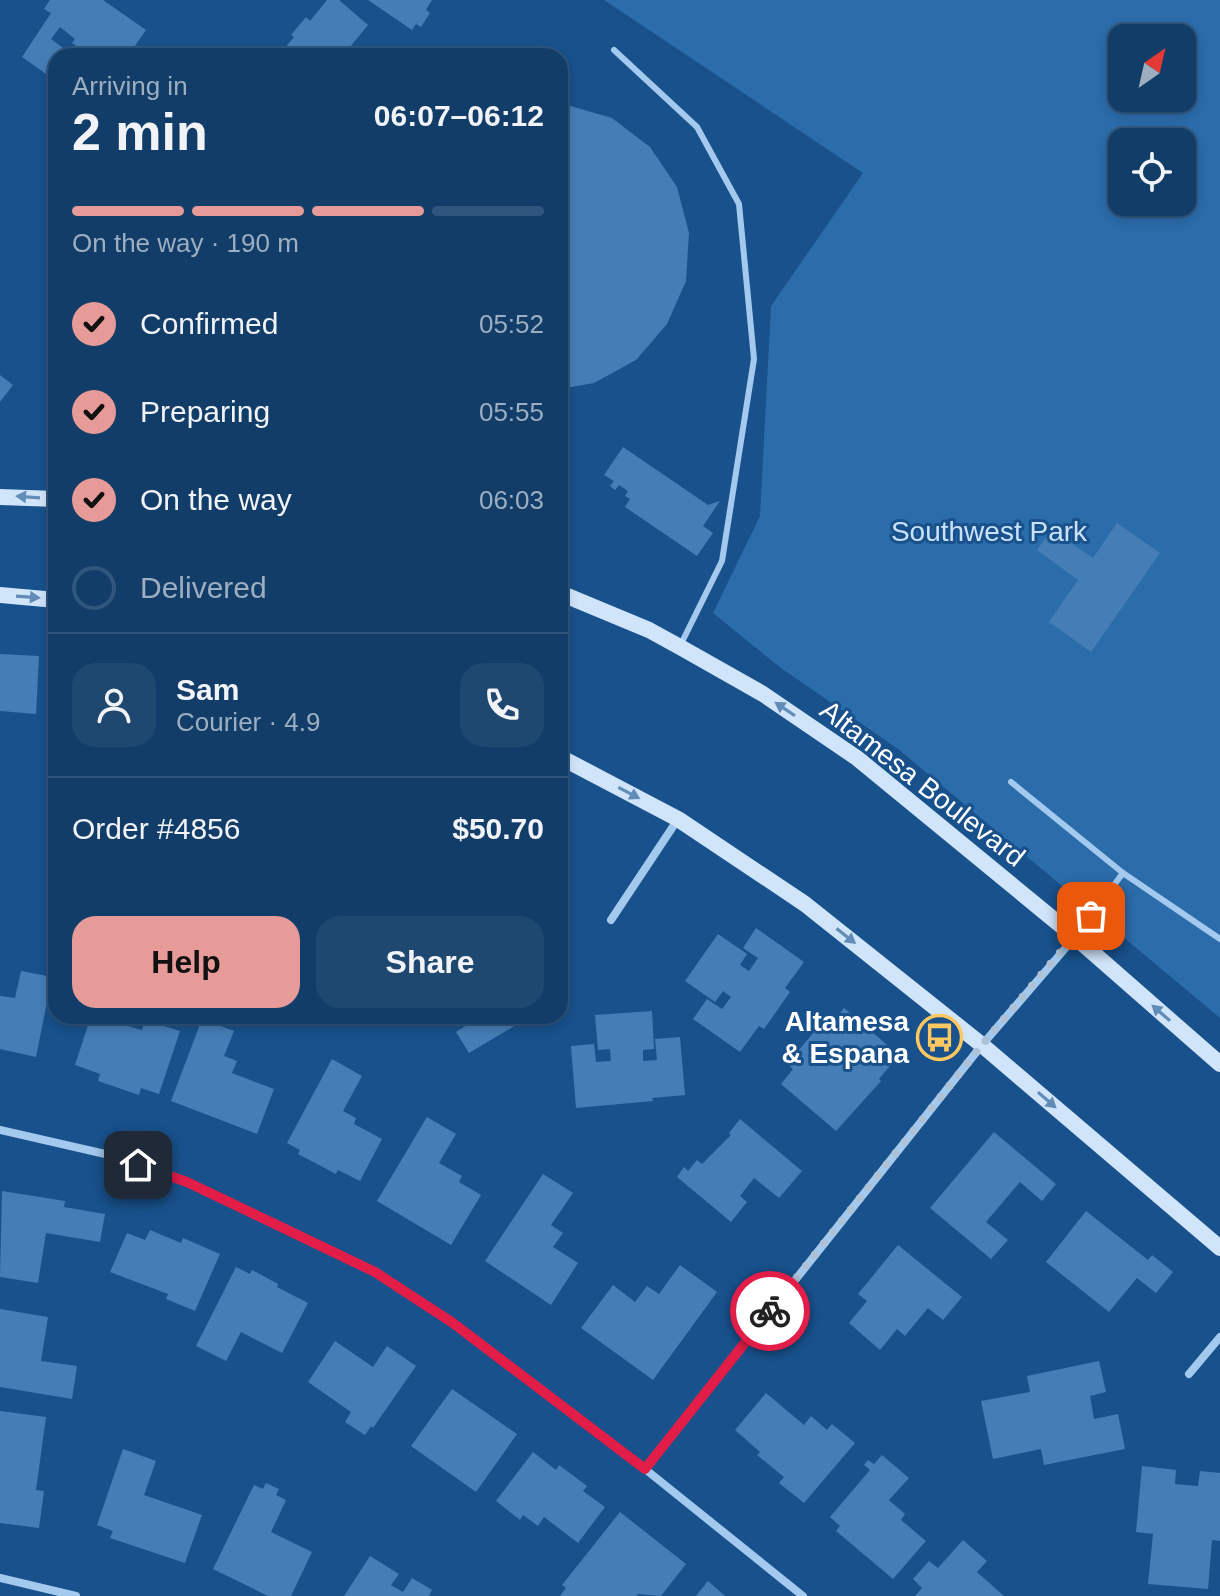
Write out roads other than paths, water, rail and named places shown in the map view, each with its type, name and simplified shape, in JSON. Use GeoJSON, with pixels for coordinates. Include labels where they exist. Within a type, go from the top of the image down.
{"type":"FeatureCollection","features":[{"type":"Feature","properties":{"kind":"main road"},"geometry":{"type":"LineString","coordinates":[[0,497],[48,499]]}},
{"type":"Feature","properties":{"kind":"main road"},"geometry":{"type":"LineString","coordinates":[[0,595],[48,599]]}},
{"type":"Feature","properties":{"kind":"main road","name":"Altamesa Boulevard"},"geometry":{"type":"LineString","coordinates":[[568,596],[649,630],[680,647],[763,694],[857,758],[1075,937],[1220,1064]]}},
{"type":"Feature","properties":{"kind":"main road"},"geometry":{"type":"LineString","coordinates":[[568,761],[678,819],[805,904],[982,1045],[1220,1248]]}},
{"type":"Feature","properties":{"kind":"street"},"geometry":{"type":"LineString","coordinates":[[611,920],[678,819]]}},
{"type":"Feature","properties":{"kind":"street"},"geometry":{"type":"LineString","coordinates":[[645,1469],[982,1045],[1075,937]]}},
{"type":"Feature","properties":{"kind":"street"},"geometry":{"type":"LineString","coordinates":[[0,1130],[114,1156],[187,1182],[375,1272],[453,1323],[645,1469],[803,1596]]}},
{"type":"Feature","properties":{"kind":"street"},"geometry":{"type":"LineString","coordinates":[[1189,1374],[1220,1337]]}},
{"type":"Feature","properties":{"kind":"street"},"geometry":{"type":"LineString","coordinates":[[0,1578],[76,1596]]}},
{"type":"Feature","properties":{"kind":"lane"},"geometry":{"type":"LineString","coordinates":[[614,50],[697,127],[739,204],[754,359],[722,561],[680,647]]}},
{"type":"Feature","properties":{"kind":"lane"},"geometry":{"type":"LineString","coordinates":[[1011,782],[1123,873],[1220,939]]}},
{"type":"Feature","properties":{"kind":"lane"},"geometry":{"type":"LineString","coordinates":[[1075,937],[1123,873]]}},
{"type":"Feature","properties":{"kind":"place","name":"Altamesa & Espana"},"geometry":{"type":"Point","coordinates":[940,1037]}},
{"type":"Feature","properties":{"kind":"park label","name":"Southwest Park"},"geometry":{"type":"Point","coordinates":[989,531]}}]}
